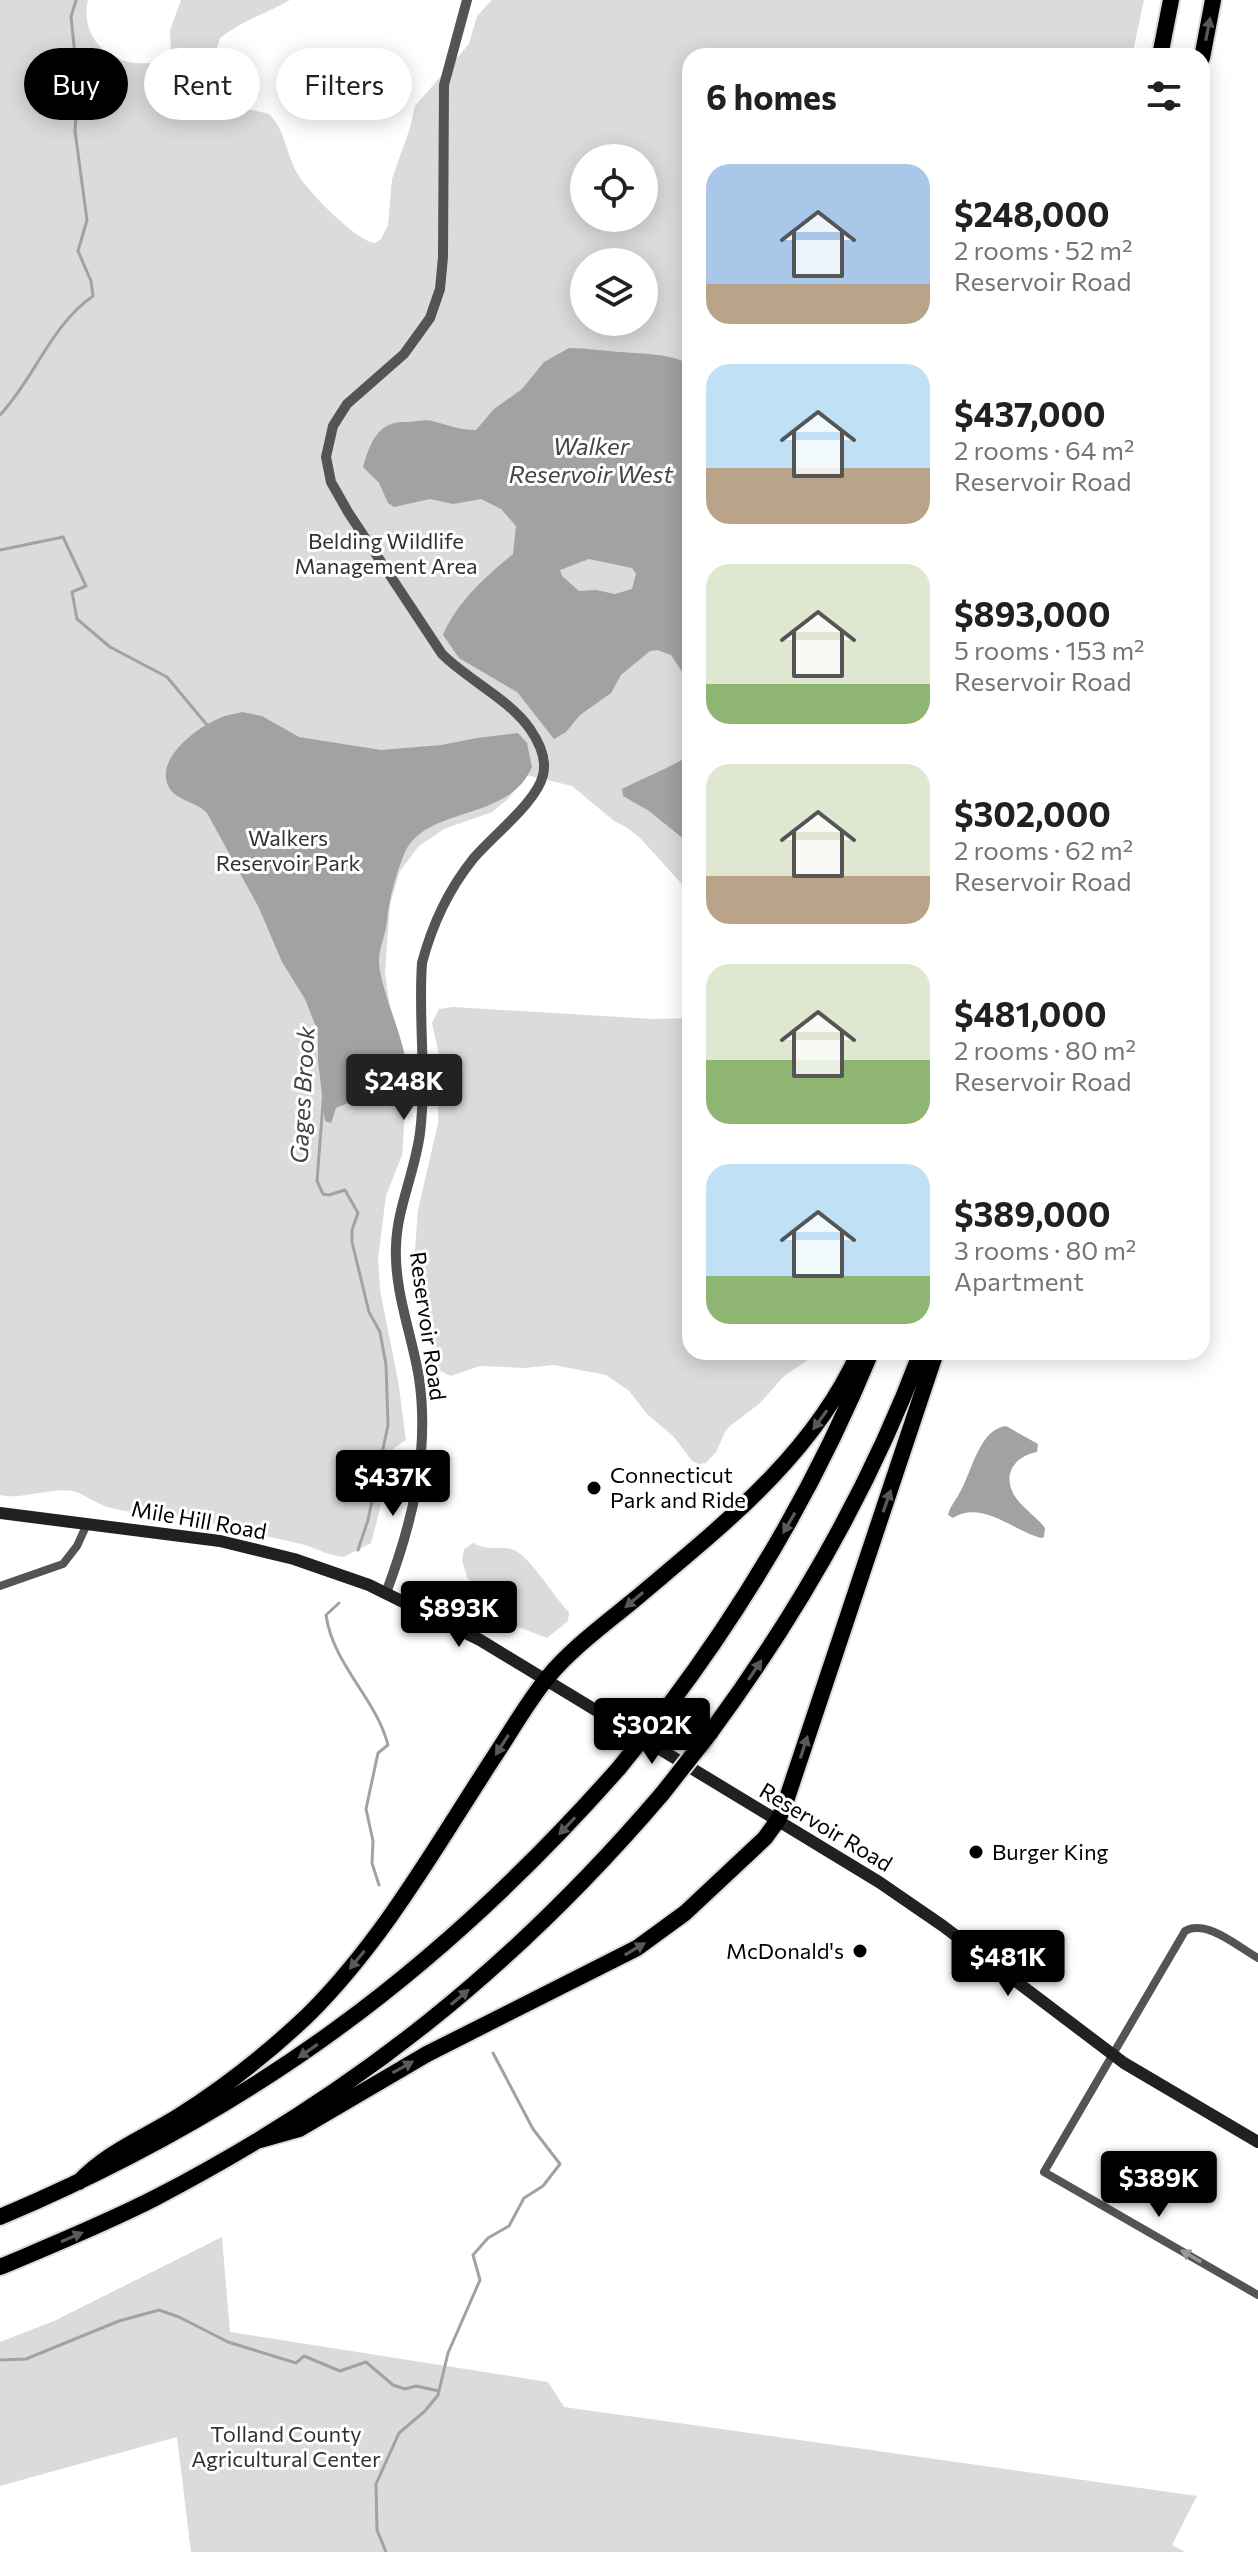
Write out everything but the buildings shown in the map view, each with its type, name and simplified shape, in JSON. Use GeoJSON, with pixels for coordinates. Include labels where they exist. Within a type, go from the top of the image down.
{"type":"FeatureCollection","features":[{"type":"Feature","properties":{"kind":"highway"},"geometry":{"type":"LineString","coordinates":[[1162,48],[1171,0]]}},
{"type":"Feature","properties":{"kind":"highway"},"geometry":{"type":"LineString","coordinates":[[1204,48],[1213,0]]}},
{"type":"Feature","properties":{"kind":"highway"},"geometry":{"type":"LineString","coordinates":[[79,2182],[106,2157],[177,2117],[234,2078],[285,2036],[330,1992],[387,1921],[545,1680],[729,1518],[789,1460],[825,1413],[855,1360]]}},
{"type":"Feature","properties":{"kind":"highway"},"geometry":{"type":"LineString","coordinates":[[0,2217],[149,2147],[230,2102],[362,2011],[481,1913],[619,1768],[667,1708],[730,1619],[792,1517],[834,1436],[867,1360]]}},
{"type":"Feature","properties":{"kind":"highway"},"geometry":{"type":"LineString","coordinates":[[0,2267],[127,2212],[260,2140],[363,2072],[426,2025],[499,1964],[577,1889],[662,1794],[710,1733],[783,1627],[833,1542],[884,1441],[918,1360]]}},
{"type":"Feature","properties":{"kind":"highway"},"geometry":{"type":"LineString","coordinates":[[260,2140],[299,2129],[439,2047],[637,1948],[700,1900],[765,1838],[778,1820],[933,1360]]}},
{"type":"Feature","properties":{"kind":"main road","name":"Mile Hill Road"},"geometry":{"type":"LineString","coordinates":[[0,1513],[170,1533],[242,1546],[325,1568],[386,1593]]}},
{"type":"Feature","properties":{"kind":"main road","name":"Reservoir Road"},"geometry":{"type":"LineString","coordinates":[[386,1593],[459,1629],[914,1905],[1111,2054],[1258,2142]]}},
{"type":"Feature","properties":{"kind":"street","name":"Reservoir Road"},"geometry":{"type":"LineString","coordinates":[[386,1593],[403,1549],[417,1495],[421,1448],[422,1399],[399,1292],[395,1247],[420,1131],[419,1009],[422,963],[433,928],[460,877],[480,851],[531,798],[540,785],[544,762],[538,741],[518,714],[462,673],[442,654],[348,512],[331,482],[326,457],[333,426],[347,404],[404,354],[430,318],[440,289],[444,85],[467,0]]}},
{"type":"Feature","properties":{"kind":"street"},"geometry":{"type":"LineString","coordinates":[[0,1586],[63,1564],[77,1546],[87,1524]]}},
{"type":"Feature","properties":{"kind":"street"},"geometry":{"type":"LineString","coordinates":[[1258,1958],[1207,1929],[1193,1927],[1185,1931],[1044,2172],[1258,2295]]}},
{"type":"Feature","properties":{"kind":"green space"},"geometry":{"type":"Polygon","coordinates":[[[0,0],[88,0],[87,17],[91,33],[102,48],[24,48],[24,120],[128,120],[128,62],[144,63],[144,120],[260,120],[260,112],[269,114],[282,134],[296,171],[310,190],[344,225],[375,243],[381,239],[388,225],[392,179],[415,106],[469,44],[477,16],[492,0],[1144,0],[1134,48],[682,48],[682,884],[640,838],[572,786],[526,775],[508,799],[492,812],[444,829],[419,846],[400,871],[390,904],[385,973],[405,1111],[402,1155],[386,1196],[378,1259],[380,1290],[406,1440],[393,1449],[394,1473],[384,1494],[371,1543],[344,1557],[303,1544],[191,1518],[111,1508],[70,1491],[0,1495],[0,0]]]}},
{"type":"Feature","properties":{"kind":"green space"},"geometry":{"type":"Polygon","coordinates":[[[181,0],[290,0],[246,22],[220,38],[217,48],[171,48],[170,30],[181,0]]]}},
{"type":"Feature","properties":{"kind":"green space"},"geometry":{"type":"Polygon","coordinates":[[[453,1007],[682,1018],[682,1360],[808,1360],[784,1376],[759,1404],[730,1426],[716,1452],[706,1463],[692,1461],[674,1437],[647,1414],[629,1391],[606,1375],[554,1365],[524,1368],[480,1366],[451,1376],[438,1370],[418,1298],[414,1263],[418,1210],[438,1123],[439,1055],[432,1023],[439,1009],[453,1007]]]}},
{"type":"Feature","properties":{"kind":"green space"},"geometry":{"type":"Polygon","coordinates":[[[473,1543],[518,1552],[569,1612],[568,1621],[547,1638],[510,1624],[495,1613],[467,1577],[462,1560],[464,1549],[473,1543]]]}},
{"type":"Feature","properties":{"kind":"green space","name":"Tolland County Agricultural Center"},"geometry":{"type":"Polygon","coordinates":[[[222,2237],[230,2332],[548,2382],[564,2407],[1197,2496],[1172,2545],[1185,2552],[191,2552],[177,2437],[0,2486],[0,2342],[54,2321],[222,2237]]]}},
{"type":"Feature","properties":{"kind":"water","name":"Walker Reservoir West"},"geometry":{"type":"Polygon","coordinates":[[[569,348],[656,355],[682,361],[682,672],[671,655],[650,651],[621,675],[611,693],[554,739],[517,692],[459,658],[443,635],[464,601],[513,554],[516,526],[501,509],[481,499],[453,504],[430,499],[394,507],[388,503],[379,483],[363,467],[372,442],[389,425],[429,420],[476,430],[494,409],[522,389],[544,362],[569,348]],[[589,559],[560,570],[562,576],[579,591],[596,590],[615,594],[632,589],[636,574],[632,568],[589,559]]]}},
{"type":"Feature","properties":{"kind":"water"},"geometry":{"type":"Polygon","coordinates":[[[242,712],[262,716],[299,737],[381,750],[441,745],[518,733],[527,743],[532,767],[520,785],[486,807],[428,829],[413,840],[397,872],[379,963],[405,1054],[408,1090],[403,1105],[378,1099],[359,1100],[336,1108],[331,1123],[325,1121],[318,1032],[305,999],[282,962],[259,908],[207,813],[170,789],[166,779],[167,768],[179,747],[209,723],[242,712]]]}},
{"type":"Feature","properties":{"kind":"water"},"geometry":{"type":"Polygon","coordinates":[[[682,760],[682,838],[649,811],[623,796],[622,789],[682,760]]]}},
{"type":"Feature","properties":{"kind":"water"},"geometry":{"type":"Polygon","coordinates":[[[1006,1426],[1038,1444],[1037,1452],[1017,1462],[1009,1480],[1017,1500],[1045,1528],[1044,1537],[1041,1538],[986,1514],[964,1513],[953,1518],[948,1515],[983,1443],[997,1429],[1006,1426]]]}},
{"type":"Feature","properties":{"kind":"waterway","name":"Gages Brook"},"geometry":{"type":"LineString","coordinates":[[0,415],[54,337],[78,308],[93,296],[91,281],[78,251],[87,220],[75,131],[78,83],[71,17],[76,0]]}},
{"type":"Feature","properties":{"kind":"waterway","name":"Gages Brook"},"geometry":{"type":"LineString","coordinates":[[0,550],[63,537],[86,586],[72,592],[77,619],[110,647],[167,677],[207,725]]}},
{"type":"Feature","properties":{"kind":"waterway","name":"Gages Brook"},"geometry":{"type":"LineString","coordinates":[[324,1090],[317,1181],[323,1194],[345,1190],[358,1213],[352,1230],[352,1242],[369,1312],[380,1332],[386,1365],[388,1425],[368,1520],[358,1550]]}},
{"type":"Feature","properties":{"kind":"waterway","name":"Gages Brook"},"geometry":{"type":"LineString","coordinates":[[339,1603],[326,1615],[330,1633],[374,1712],[388,1745],[378,1753],[366,1809],[373,1841],[372,1863],[379,1885]]}},
{"type":"Feature","properties":{"kind":"waterway","name":"Gages Brook"},"geometry":{"type":"LineString","coordinates":[[386,2552],[377,2530],[376,2484],[399,2433],[438,2395],[448,2353],[480,2280],[473,2255],[488,2238],[509,2226],[524,2198],[543,2186],[560,2164],[533,2129],[493,2053]]}},
{"type":"Feature","properties":{"kind":"waterway"},"geometry":{"type":"LineString","coordinates":[[0,2360],[26,2359],[119,2321],[159,2310],[228,2342],[296,2363],[304,2356],[340,2371],[366,2362],[393,2385],[405,2389],[416,2386],[439,2391]]}},
{"type":"Feature","properties":{"kind":"place","name":"Connecticut Park and Ride"},"geometry":{"type":"Point","coordinates":[594,1488]}},
{"type":"Feature","properties":{"kind":"place","name":"Burger King"},"geometry":{"type":"Point","coordinates":[976,1852]}},
{"type":"Feature","properties":{"kind":"place","name":"McDonald's"},"geometry":{"type":"Point","coordinates":[860,1951]}},
{"type":"Feature","properties":{"kind":"park label","name":"Belding Wildlife Management Area"},"geometry":{"type":"Point","coordinates":[386,554]}},
{"type":"Feature","properties":{"kind":"park label","name":"Walkers Reservoir Park"},"geometry":{"type":"Point","coordinates":[288,850]}}]}
